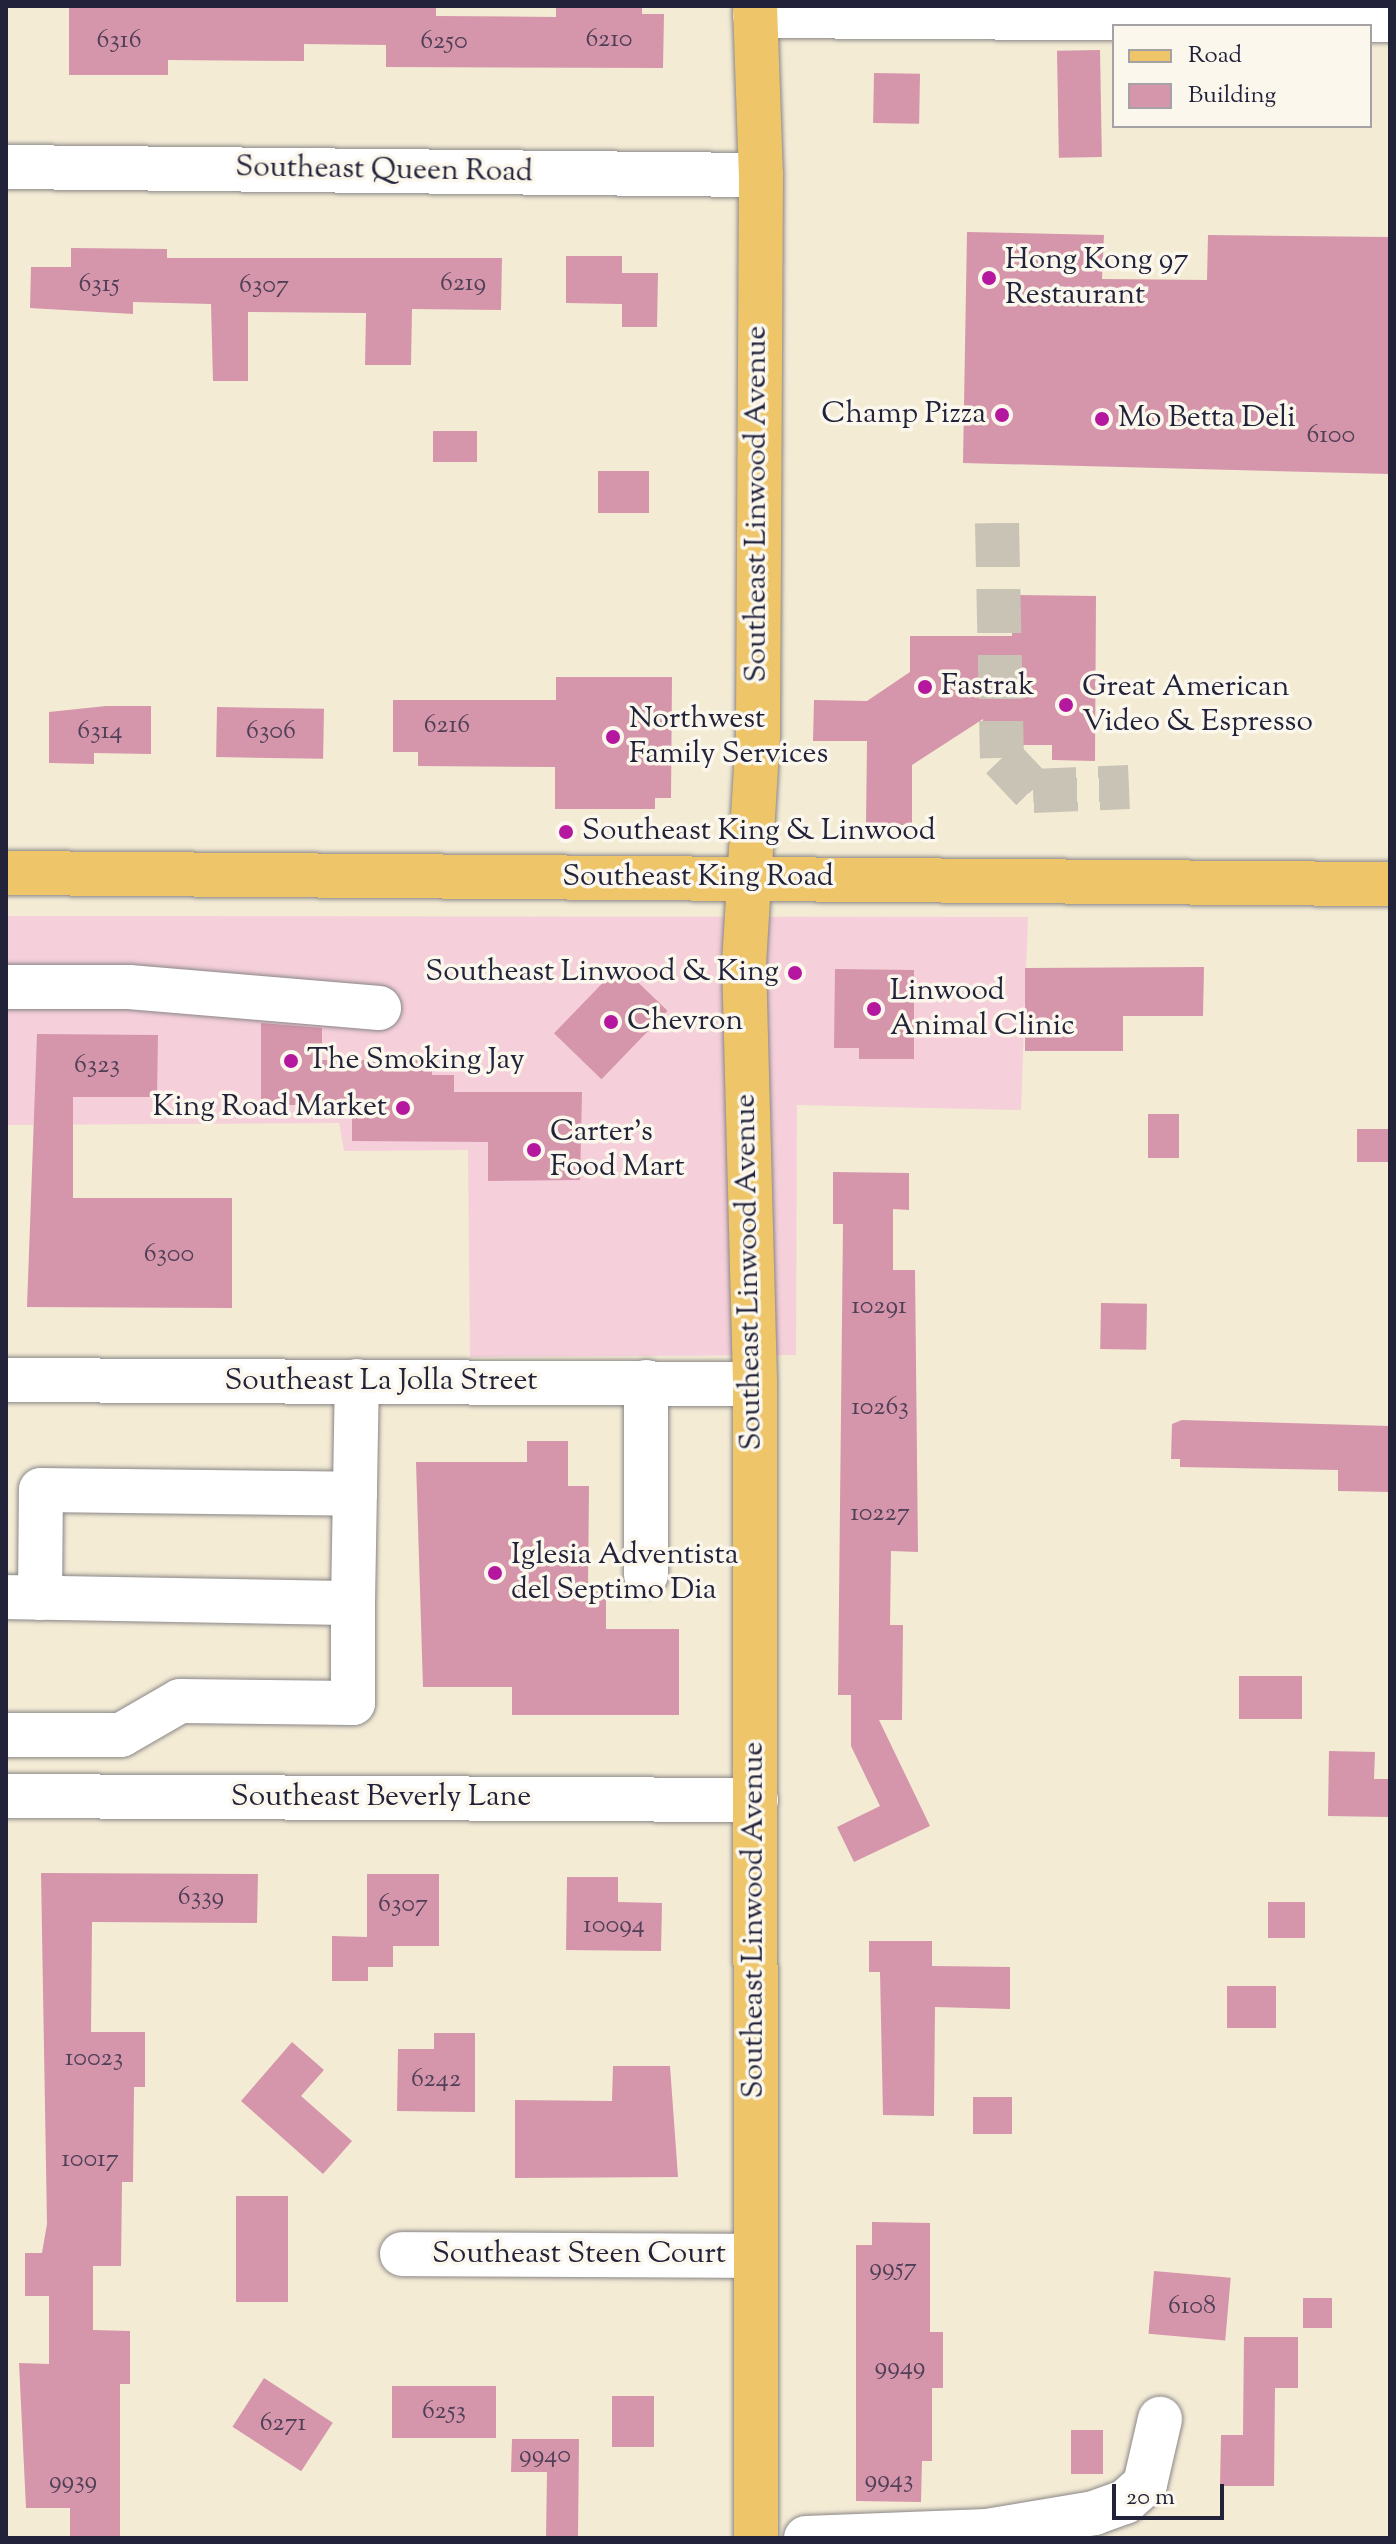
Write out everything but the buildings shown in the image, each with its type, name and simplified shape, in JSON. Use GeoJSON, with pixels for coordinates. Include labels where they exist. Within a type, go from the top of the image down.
{"type":"FeatureCollection","features":[{"type":"Feature","properties":{"kind":"main road","name":"Southeast Linwood Avenue"},"geometry":{"type":"LineString","coordinates":[[755,11],[761,175],[750,878],[744,961],[755,1384],[756,2538]]}},
{"type":"Feature","properties":{"kind":"main road","name":"Southeast King Road"},"geometry":{"type":"LineString","coordinates":[[6,873],[1390,884]]}},
{"type":"Feature","properties":{"kind":"street"},"geometry":{"type":"LineString","coordinates":[[755,11],[1390,20]]}},
{"type":"Feature","properties":{"kind":"street","name":"Southeast Queen Road"},"geometry":{"type":"LineString","coordinates":[[6,167],[761,175]]}},
{"type":"Feature","properties":{"kind":"street"},"geometry":{"type":"LineString","coordinates":[[6,987],[129,987],[379,1008]]}},
{"type":"Feature","properties":{"kind":"street","name":"Southeast La Jolla Street"},"geometry":{"type":"LineString","coordinates":[[6,1380],[755,1384]]}},
{"type":"Feature","properties":{"kind":"street"},"geometry":{"type":"LineString","coordinates":[[6,1735],[121,1735],[180,1701],[353,1703],[357,1381]]}},
{"type":"Feature","properties":{"kind":"street"},"geometry":{"type":"LineString","coordinates":[[646,1382],[646,1575]]}},
{"type":"Feature","properties":{"kind":"street"},"geometry":{"type":"LineString","coordinates":[[353,1603],[23,1598],[41,1490],[355,1494]]}},
{"type":"Feature","properties":{"kind":"street","name":"Southeast Beverly Lane"},"geometry":{"type":"LineString","coordinates":[[6,1796],[756,1800]]}},
{"type":"Feature","properties":{"kind":"street","name":"Southeast Steen Court"},"geometry":{"type":"LineString","coordinates":[[402,2254],[756,2256]]}},
{"type":"Feature","properties":{"kind":"street"},"geometry":{"type":"LineString","coordinates":[[806,2538],[987,2531],[1094,2513],[1125,2502],[1145,2484],[1160,2419]]}},
{"type":"Feature","properties":{"kind":"shaded area"},"geometry":{"type":"Polygon","coordinates":[[[6,916],[1028,917],[1021,1110],[797,1105],[796,1355],[470,1357],[468,1150],[344,1151],[339,1123],[6,1125],[6,916]]]}},
{"type":"Feature","properties":{"kind":"tunnel"},"geometry":{"type":"LineString","coordinates":[[997,523],[1002,758],[1033,791],[1129,787]]}},
{"type":"Feature","properties":{"kind":"place","name":"Hong Kong 97 Restaurant"},"geometry":{"type":"Point","coordinates":[989,278]}},
{"type":"Feature","properties":{"kind":"place","name":"Champ Pizza"},"geometry":{"type":"Point","coordinates":[1002,415]}},
{"type":"Feature","properties":{"kind":"place","name":"Mo Betta Deli"},"geometry":{"type":"Point","coordinates":[1102,419]}},
{"type":"Feature","properties":{"kind":"place","name":"Fastrak"},"geometry":{"type":"Point","coordinates":[925,687]}},
{"type":"Feature","properties":{"kind":"place","name":"Great American Video & Espresso"},"geometry":{"type":"Point","coordinates":[1066,705]}},
{"type":"Feature","properties":{"kind":"place","name":"Northwest Family Services"},"geometry":{"type":"Point","coordinates":[613,737]}},
{"type":"Feature","properties":{"kind":"place","name":"Southeast King & Linwood"},"geometry":{"type":"Point","coordinates":[566,832]}},
{"type":"Feature","properties":{"kind":"place","name":"Southeast Linwood & King"},"geometry":{"type":"Point","coordinates":[795,973]}},
{"type":"Feature","properties":{"kind":"place","name":"Linwood Animal Clinic"},"geometry":{"type":"Point","coordinates":[874,1009]}},
{"type":"Feature","properties":{"kind":"place","name":"Chevron"},"geometry":{"type":"Point","coordinates":[611,1022]}},
{"type":"Feature","properties":{"kind":"place","name":"The Smoking Jay"},"geometry":{"type":"Point","coordinates":[291,1061]}},
{"type":"Feature","properties":{"kind":"place","name":"King Road Market"},"geometry":{"type":"Point","coordinates":[403,1108]}},
{"type":"Feature","properties":{"kind":"place","name":"Carter's Food Mart"},"geometry":{"type":"Point","coordinates":[534,1150]}},
{"type":"Feature","properties":{"kind":"place","name":"Iglesia Adventista del Septimo Dia"},"geometry":{"type":"Point","coordinates":[495,1573]}}]}
